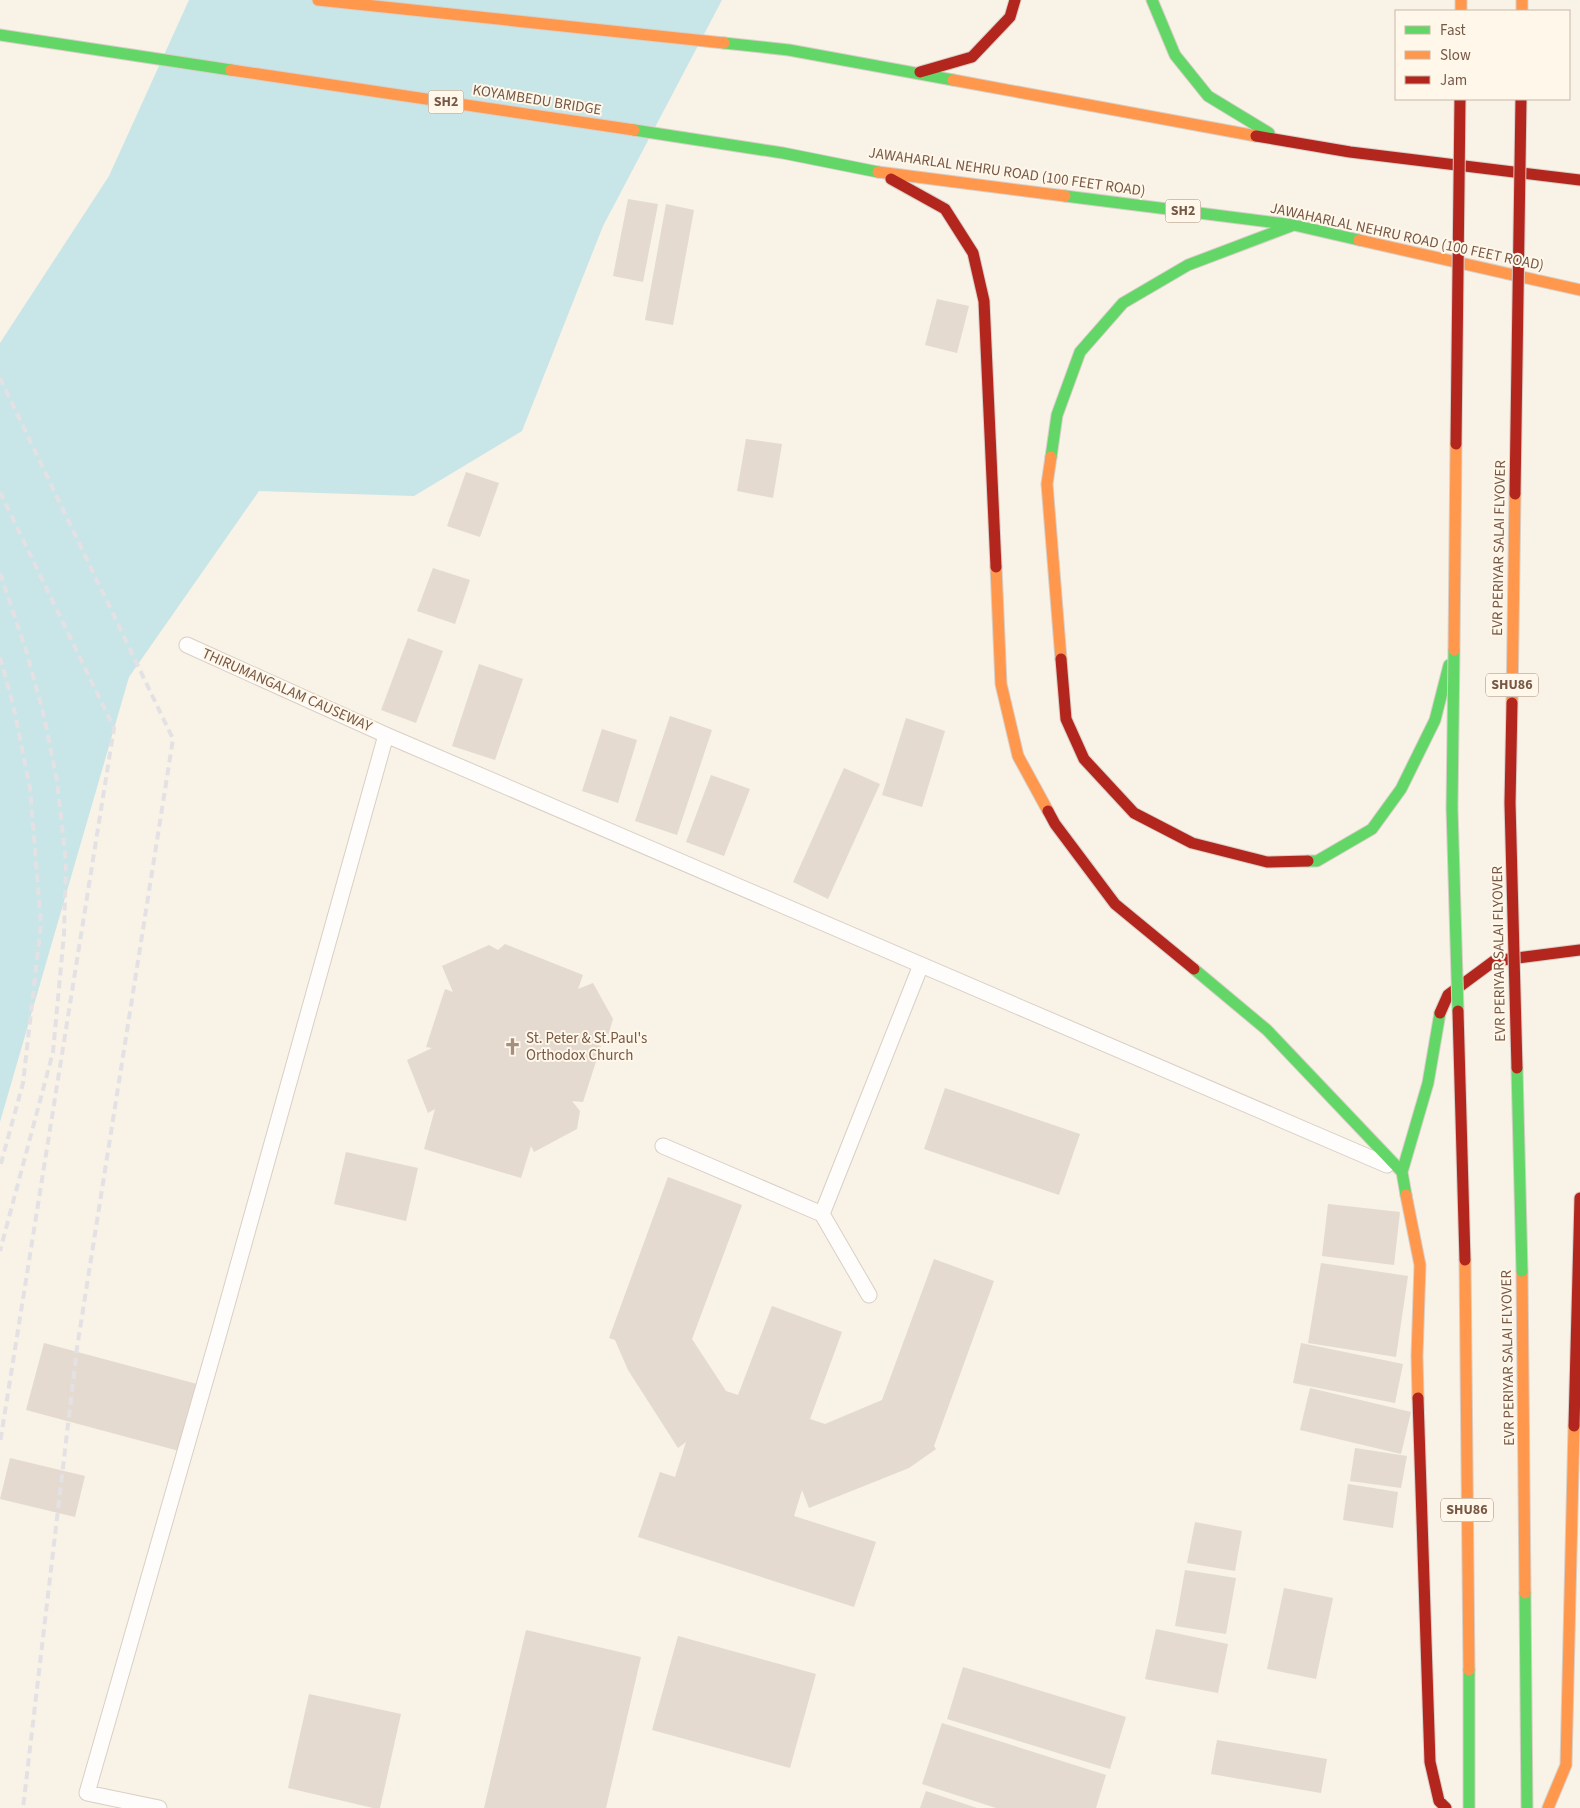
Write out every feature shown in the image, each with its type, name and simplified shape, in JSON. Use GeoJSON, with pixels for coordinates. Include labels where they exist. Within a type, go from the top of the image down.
{"type":"FeatureCollection","features":[{"type":"Feature","properties":{"kind":"main road"},"geometry":{"type":"LineString","coordinates":[[318,0],[788,50],[1350,152],[1580,180]]}},
{"type":"Feature","properties":{"kind":"main road"},"geometry":{"type":"LineString","coordinates":[[914,74],[972,57],[1010,18],[1015,0]]}},
{"type":"Feature","properties":{"kind":"main road"},"geometry":{"type":"LineString","coordinates":[[1152,0],[1175,54],[1208,96],[1283,141]]}},
{"type":"Feature","properties":{"kind":"main road","name":"KOYAMBEDU BRIDGE"},"geometry":{"type":"LineString","coordinates":[[0,35],[783,153]]}},
{"type":"Feature","properties":{"kind":"main road","name":"SHU86"},"geometry":{"type":"LineString","coordinates":[[1460,100],[1452,808],[1464,1260],[1470,1808]]}},
{"type":"Feature","properties":{"kind":"main road","name":"EVR PERIYAR SALAI FLYOVER"},"geometry":{"type":"LineString","coordinates":[[1520,100],[1510,803],[1522,1270],[1527,1808]]}},
{"type":"Feature","properties":{"kind":"main road","name":"JAWAHARLAL NEHRU ROAD (100 FEET ROAD)"},"geometry":{"type":"LineString","coordinates":[[783,153],[879,172],[1294,225],[1580,290]]}},
{"type":"Feature","properties":{"kind":"main road"},"geometry":{"type":"LineString","coordinates":[[879,172],[944,209],[973,253],[984,302],[1001,684],[1018,756],[1056,824],[1115,904],[1267,1030],[1402,1172]]}},
{"type":"Feature","properties":{"kind":"main road"},"geometry":{"type":"LineString","coordinates":[[1294,225],[1188,265],[1123,302],[1080,352],[1057,415],[1047,484],[1066,719],[1084,759],[1134,813],[1192,843],[1267,862],[1318,861],[1372,829],[1401,789],[1435,720],[1454,644]]}},
{"type":"Feature","properties":{"kind":"main road"},"geometry":{"type":"LineString","coordinates":[[1446,1808],[1439,1800],[1430,1762],[1417,1356],[1420,1264],[1402,1172],[1428,1082],[1438,1017],[1448,995],[1494,961],[1580,950]]}},
{"type":"Feature","properties":{"kind":"main road"},"geometry":{"type":"LineString","coordinates":[[1548,1808],[1566,1765],[1580,1198]]}},
{"type":"Feature","properties":{"kind":"lane","name":"THIRUMANGALAM CAUSEWAY"},"geometry":{"type":"LineString","coordinates":[[187,645],[386,735],[1402,1172]]}},
{"type":"Feature","properties":{"kind":"lane"},"geometry":{"type":"LineString","coordinates":[[159,1808],[87,1793],[219,1333],[386,735]]}},
{"type":"Feature","properties":{"kind":"lane"},"geometry":{"type":"LineString","coordinates":[[822,1214],[921,965]]}},
{"type":"Feature","properties":{"kind":"lane"},"geometry":{"type":"LineString","coordinates":[[663,1146],[822,1214],[869,1295]]}},
{"type":"Feature","properties":{"kind":"water"},"geometry":{"type":"Polygon","coordinates":[[[189,0],[722,0],[603,226],[522,431],[414,496],[259,491],[129,677],[0,1122],[0,343],[109,176],[189,0]]]}},
{"type":"Feature","properties":{"kind":"building"},"geometry":{"type":"Polygon","coordinates":[[[628,199],[658,204],[643,282],[613,276],[628,199]]]}},
{"type":"Feature","properties":{"kind":"building"},"geometry":{"type":"Polygon","coordinates":[[[666,204],[694,210],[673,325],[645,320],[666,204]]]}},
{"type":"Feature","properties":{"kind":"building"},"geometry":{"type":"Polygon","coordinates":[[[937,299],[969,306],[957,353],[925,345],[937,299]]]}},
{"type":"Feature","properties":{"kind":"building"},"geometry":{"type":"Polygon","coordinates":[[[746,439],[782,444],[773,498],[737,491],[746,439]]]}},
{"type":"Feature","properties":{"kind":"building"},"geometry":{"type":"Polygon","coordinates":[[[466,472],[499,483],[480,537],[447,526],[466,472]]]}},
{"type":"Feature","properties":{"kind":"building"},"geometry":{"type":"Polygon","coordinates":[[[433,568],[470,580],[455,624],[417,611],[433,568]]]}},
{"type":"Feature","properties":{"kind":"building"},"geometry":{"type":"Polygon","coordinates":[[[408,638],[443,651],[416,723],[381,710],[408,638]]]}},
{"type":"Feature","properties":{"kind":"building"},"geometry":{"type":"Polygon","coordinates":[[[479,664],[523,679],[495,760],[452,746],[479,664]]]}},
{"type":"Feature","properties":{"kind":"building"},"geometry":{"type":"Polygon","coordinates":[[[670,716],[712,730],[677,835],[635,821],[670,716]]]}},
{"type":"Feature","properties":{"kind":"building"},"geometry":{"type":"Polygon","coordinates":[[[906,718],[945,731],[922,807],[882,795],[906,718]]]}},
{"type":"Feature","properties":{"kind":"building"},"geometry":{"type":"Polygon","coordinates":[[[602,729],[637,740],[618,803],[582,791],[602,729]]]}},
{"type":"Feature","properties":{"kind":"building"},"geometry":{"type":"Polygon","coordinates":[[[844,768],[880,784],[828,899],[793,882],[844,768]]]}},
{"type":"Feature","properties":{"kind":"building"},"geometry":{"type":"Polygon","coordinates":[[[711,775],[750,789],[724,856],[686,842],[711,775]]]}},
{"type":"Feature","properties":{"kind":"building"},"geometry":{"type":"Polygon","coordinates":[[[505,944],[583,975],[578,989],[593,983],[613,1019],[608,1036],[588,1042],[601,1046],[583,1102],[572,1101],[580,1111],[577,1129],[534,1152],[531,1146],[521,1178],[424,1149],[435,1109],[428,1113],[407,1060],[432,1048],[426,1047],[445,989],[453,992],[442,966],[489,945],[498,950],[505,944]]]}},
{"type":"Feature","properties":{"kind":"building"},"geometry":{"type":"Polygon","coordinates":[[[945,1088],[1080,1134],[1059,1195],[924,1149],[945,1088]]]}},
{"type":"Feature","properties":{"kind":"building"},"geometry":{"type":"Polygon","coordinates":[[[346,1152],[418,1168],[406,1221],[334,1204],[346,1152]]]}},
{"type":"Feature","properties":{"kind":"building"},"geometry":{"type":"Polygon","coordinates":[[[668,1177],[742,1205],[692,1339],[726,1391],[738,1395],[772,1306],[842,1332],[810,1419],[825,1424],[882,1400],[934,1259],[994,1281],[934,1446],[936,1449],[909,1468],[809,1508],[802,1490],[794,1516],[876,1542],[854,1607],[638,1537],[660,1472],[675,1477],[686,1442],[678,1448],[628,1370],[615,1340],[609,1338],[668,1177]]]}},
{"type":"Feature","properties":{"kind":"building"},"geometry":{"type":"Polygon","coordinates":[[[1328,1204],[1400,1212],[1394,1265],[1322,1256],[1328,1204]]]}},
{"type":"Feature","properties":{"kind":"building"},"geometry":{"type":"Polygon","coordinates":[[[1321,1263],[1408,1276],[1396,1357],[1308,1343],[1321,1263]]]}},
{"type":"Feature","properties":{"kind":"building"},"geometry":{"type":"Polygon","coordinates":[[[44,1343],[197,1384],[179,1451],[26,1410],[44,1343]]]}},
{"type":"Feature","properties":{"kind":"building"},"geometry":{"type":"Polygon","coordinates":[[[1301,1343],[1403,1364],[1395,1403],[1293,1383],[1301,1343]]]}},
{"type":"Feature","properties":{"kind":"building"},"geometry":{"type":"Polygon","coordinates":[[[1310,1388],[1411,1412],[1401,1454],[1300,1430],[1310,1388]]]}},
{"type":"Feature","properties":{"kind":"building"},"geometry":{"type":"Polygon","coordinates":[[[1355,1448],[1407,1456],[1401,1488],[1350,1481],[1355,1448]]]}},
{"type":"Feature","properties":{"kind":"building"},"geometry":{"type":"Polygon","coordinates":[[[10,1458],[85,1476],[75,1517],[0,1499],[10,1458]]]}},
{"type":"Feature","properties":{"kind":"building"},"geometry":{"type":"Polygon","coordinates":[[[1348,1484],[1398,1492],[1393,1528],[1343,1520],[1348,1484]]]}},
{"type":"Feature","properties":{"kind":"building"},"geometry":{"type":"Polygon","coordinates":[[[1195,1522],[1242,1531],[1235,1571],[1187,1563],[1195,1522]]]}},
{"type":"Feature","properties":{"kind":"building"},"geometry":{"type":"Polygon","coordinates":[[[1185,1570],[1236,1578],[1226,1634],[1175,1626],[1185,1570]]]}},
{"type":"Feature","properties":{"kind":"building"},"geometry":{"type":"Polygon","coordinates":[[[1284,1588],[1333,1598],[1316,1679],[1267,1669],[1284,1588]]]}},
{"type":"Feature","properties":{"kind":"building"},"geometry":{"type":"Polygon","coordinates":[[[1156,1629],[1228,1644],[1218,1693],[1145,1679],[1156,1629]]]}},
{"type":"Feature","properties":{"kind":"building"},"geometry":{"type":"Polygon","coordinates":[[[526,1630],[641,1657],[606,1808],[484,1808],[526,1630]]]}},
{"type":"Feature","properties":{"kind":"building"},"geometry":{"type":"Polygon","coordinates":[[[678,1636],[816,1674],[790,1768],[652,1730],[678,1636]]]}},
{"type":"Feature","properties":{"kind":"building"},"geometry":{"type":"Polygon","coordinates":[[[963,1667],[1126,1717],[1110,1769],[947,1719],[963,1667]]]}},
{"type":"Feature","properties":{"kind":"building"},"geometry":{"type":"Polygon","coordinates":[[[309,1694],[401,1714],[380,1808],[288,1788],[309,1694]]]}},
{"type":"Feature","properties":{"kind":"building"},"geometry":{"type":"Polygon","coordinates":[[[942,1723],[1106,1775],[1096,1808],[996,1808],[922,1784],[942,1723]]]}},
{"type":"Feature","properties":{"kind":"building"},"geometry":{"type":"Polygon","coordinates":[[[1217,1740],[1327,1759],[1321,1793],[1211,1774],[1217,1740]]]}},
{"type":"Feature","properties":{"kind":"building"},"geometry":{"type":"Polygon","coordinates":[[[926,1791],[977,1808],[920,1808],[926,1791]]]}},
{"type":"Feature","properties":{"kind":"railway"},"geometry":{"type":"LineString","coordinates":[[0,378],[173,739],[77,1348],[23,1808]]}},
{"type":"Feature","properties":{"kind":"railway"},"geometry":{"type":"LineString","coordinates":[[0,492],[114,728],[0,1443]]}},
{"type":"Feature","properties":{"kind":"railway"},"geometry":{"type":"LineString","coordinates":[[0,573],[26,650],[44,716],[57,781],[66,862],[64,934],[53,1052],[0,1251]]}},
{"type":"Feature","properties":{"kind":"railway"},"geometry":{"type":"LineString","coordinates":[[0,657],[13,704],[30,788],[41,924],[23,1083],[0,1167]]}},
{"type":"Feature","properties":{"kind":"traffic: fast"},"geometry":{"type":"LineString","coordinates":[[1152,0],[1175,55],[1208,96],[1269,133]]}},
{"type":"Feature","properties":{"kind":"traffic: fast"},"geometry":{"type":"LineString","coordinates":[[0,35],[231,70]]}},
{"type":"Feature","properties":{"kind":"traffic: fast"},"geometry":{"type":"LineString","coordinates":[[724,43],[789,50],[953,80]]}},
{"type":"Feature","properties":{"kind":"traffic: fast"},"geometry":{"type":"LineString","coordinates":[[634,130],[783,153],[878,172]]}},
{"type":"Feature","properties":{"kind":"traffic: fast"},"geometry":{"type":"LineString","coordinates":[[1065,196],[1294,225],[1359,240]]}},
{"type":"Feature","properties":{"kind":"traffic: fast"},"geometry":{"type":"LineString","coordinates":[[1051,457],[1057,415],[1080,352],[1123,303],[1188,265],[1291,226]]}},
{"type":"Feature","properties":{"kind":"traffic: fast"},"geometry":{"type":"LineString","coordinates":[[1454,650],[1452,808],[1458,1011]]}},
{"type":"Feature","properties":{"kind":"traffic: fast"},"geometry":{"type":"LineString","coordinates":[[1308,861],[1317,861],[1372,829],[1401,789],[1435,720],[1449,665]]}},
{"type":"Feature","properties":{"kind":"traffic: fast"},"geometry":{"type":"LineString","coordinates":[[1194,969],[1267,1030],[1402,1172]]}},
{"type":"Feature","properties":{"kind":"traffic: fast"},"geometry":{"type":"LineString","coordinates":[[1406,1195],[1402,1172],[1428,1083],[1440,1013]]}},
{"type":"Feature","properties":{"kind":"traffic: fast"},"geometry":{"type":"LineString","coordinates":[[1517,1068],[1522,1271]]}},
{"type":"Feature","properties":{"kind":"traffic: fast"},"geometry":{"type":"LineString","coordinates":[[1525,1593],[1527,1808]]}},
{"type":"Feature","properties":{"kind":"traffic: fast"},"geometry":{"type":"LineString","coordinates":[[1469,1670],[1469,1808]]}},
{"type":"Feature","properties":{"kind":"traffic: slow"},"geometry":{"type":"LineString","coordinates":[[318,0],[724,43]]}},
{"type":"Feature","properties":{"kind":"traffic: slow"},"geometry":{"type":"LineString","coordinates":[[1461,0],[1461,10]]}},
{"type":"Feature","properties":{"kind":"traffic: slow"},"geometry":{"type":"LineString","coordinates":[[1522,0],[1522,10]]}},
{"type":"Feature","properties":{"kind":"traffic: slow"},"geometry":{"type":"LineString","coordinates":[[231,70],[634,130]]}},
{"type":"Feature","properties":{"kind":"traffic: slow"},"geometry":{"type":"LineString","coordinates":[[953,80],[1256,136]]}},
{"type":"Feature","properties":{"kind":"traffic: slow"},"geometry":{"type":"LineString","coordinates":[[878,172],[1065,196]]}},
{"type":"Feature","properties":{"kind":"traffic: slow"},"geometry":{"type":"LineString","coordinates":[[1359,240],[1580,290]]}},
{"type":"Feature","properties":{"kind":"traffic: slow"},"geometry":{"type":"LineString","coordinates":[[1454,650],[1456,444]]}},
{"type":"Feature","properties":{"kind":"traffic: slow"},"geometry":{"type":"LineString","coordinates":[[1051,457],[1047,484],[1061,659]]}},
{"type":"Feature","properties":{"kind":"traffic: slow"},"geometry":{"type":"LineString","coordinates":[[1512,703],[1515,494]]}},
{"type":"Feature","properties":{"kind":"traffic: slow"},"geometry":{"type":"LineString","coordinates":[[996,567],[1001,684],[1018,756],[1048,811]]}},
{"type":"Feature","properties":{"kind":"traffic: slow"},"geometry":{"type":"LineString","coordinates":[[1406,1195],[1420,1265],[1417,1356],[1418,1398]]}},
{"type":"Feature","properties":{"kind":"traffic: slow"},"geometry":{"type":"LineString","coordinates":[[1465,1260],[1469,1670]]}},
{"type":"Feature","properties":{"kind":"traffic: slow"},"geometry":{"type":"LineString","coordinates":[[1522,1271],[1525,1593]]}},
{"type":"Feature","properties":{"kind":"traffic: slow"},"geometry":{"type":"LineString","coordinates":[[1548,1808],[1566,1765],[1574,1426]]}},
{"type":"Feature","properties":{"kind":"traffic: jam"},"geometry":{"type":"LineString","coordinates":[[920,72],[972,57],[1010,17],[1015,0]]}},
{"type":"Feature","properties":{"kind":"traffic: jam"},"geometry":{"type":"LineString","coordinates":[[1456,444],[1460,100]]}},
{"type":"Feature","properties":{"kind":"traffic: jam"},"geometry":{"type":"LineString","coordinates":[[1515,494],[1521,100]]}},
{"type":"Feature","properties":{"kind":"traffic: jam"},"geometry":{"type":"LineString","coordinates":[[1256,136],[1350,152],[1580,180]]}},
{"type":"Feature","properties":{"kind":"traffic: jam"},"geometry":{"type":"LineString","coordinates":[[891,179],[945,209],[973,253],[984,301],[996,567]]}},
{"type":"Feature","properties":{"kind":"traffic: jam"},"geometry":{"type":"LineString","coordinates":[[1061,659],[1066,719],[1084,759],[1134,813],[1192,843],[1267,862],[1308,861]]}},
{"type":"Feature","properties":{"kind":"traffic: jam"},"geometry":{"type":"LineString","coordinates":[[1512,703],[1510,803],[1517,1068]]}},
{"type":"Feature","properties":{"kind":"traffic: jam"},"geometry":{"type":"LineString","coordinates":[[1048,811],[1055,824],[1115,904],[1194,969]]}},
{"type":"Feature","properties":{"kind":"traffic: jam"},"geometry":{"type":"LineString","coordinates":[[1440,1013],[1448,995],[1494,961],[1580,950]]}},
{"type":"Feature","properties":{"kind":"traffic: jam"},"geometry":{"type":"LineString","coordinates":[[1458,1011],[1465,1260]]}},
{"type":"Feature","properties":{"kind":"traffic: jam"},"geometry":{"type":"LineString","coordinates":[[1574,1426],[1580,1198]]}},
{"type":"Feature","properties":{"kind":"traffic: jam"},"geometry":{"type":"LineString","coordinates":[[1418,1398],[1430,1762],[1439,1801],[1446,1808]]}},
{"type":"Feature","properties":{"kind":"place","name":"St. Peter & St.Paul's Orthodox Church"},"geometry":{"type":"Point","coordinates":[512,1047]}}]}
